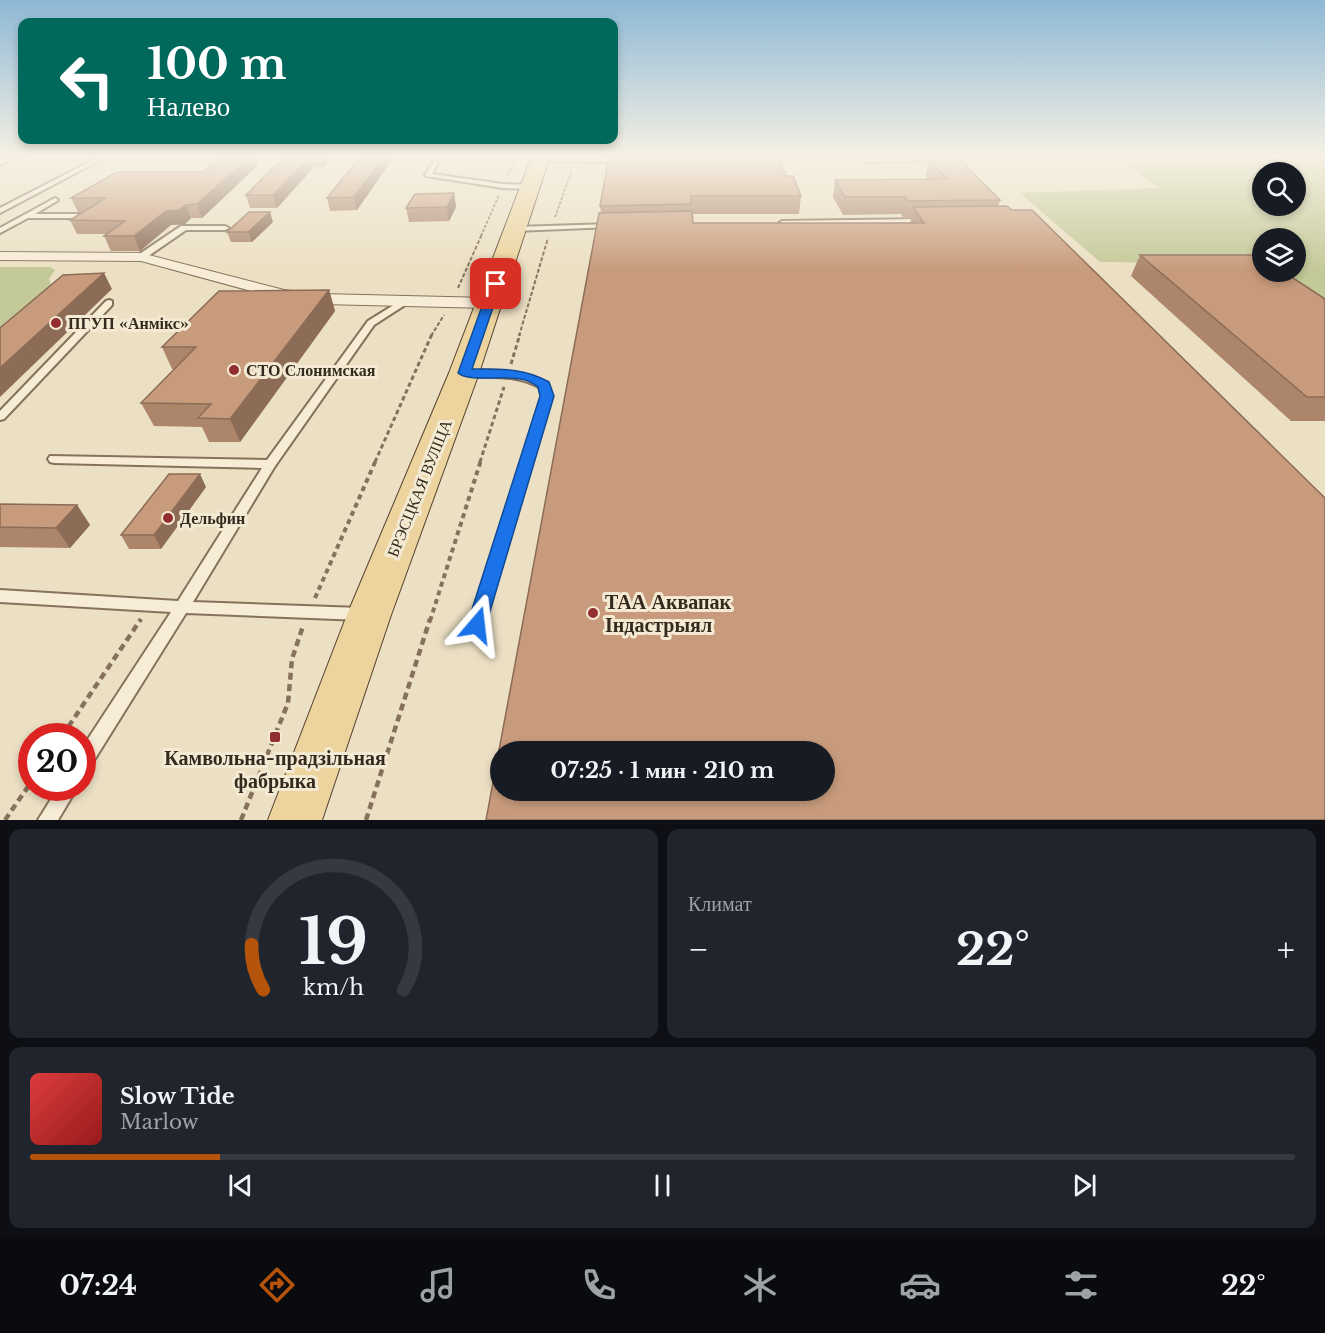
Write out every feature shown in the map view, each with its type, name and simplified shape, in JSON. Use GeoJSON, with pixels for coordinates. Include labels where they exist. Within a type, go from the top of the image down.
{"type":"FeatureCollection","features":[{"type":"Feature","properties":{"kind":"main road","name":"БРЭСЦКАЯ ВУЛІЦА"},"geometry":{"type":"LineString","coordinates":[[295,820],[369,615],[464,373],[515,229],[521,194]]}},
{"type":"Feature","properties":{"kind":"street"},"geometry":{"type":"LineString","coordinates":[[0,256],[141,257],[284,295],[322,299],[489,303]]}},
{"type":"Feature","properties":{"kind":"lane"},"geometry":{"type":"LineString","coordinates":[[0,211],[32,194]]}},
{"type":"Feature","properties":{"kind":"lane"},"geometry":{"type":"LineString","coordinates":[[0,231],[55,200]]}},
{"type":"Feature","properties":{"kind":"lane"},"geometry":{"type":"LineString","coordinates":[[26,216],[97,216]]}},
{"type":"Feature","properties":{"kind":"lane"},"geometry":{"type":"LineString","coordinates":[[777,224],[930,221]]}},
{"type":"Feature","properties":{"kind":"lane"},"geometry":{"type":"LineString","coordinates":[[515,229],[624,226]]}},
{"type":"Feature","properties":{"kind":"lane"},"geometry":{"type":"LineString","coordinates":[[141,257],[184,228],[225,228]]}},
{"type":"Feature","properties":{"kind":"lane"},"geometry":{"type":"LineString","coordinates":[[96,742],[270,464],[371,323],[405,301]]}},
{"type":"Feature","properties":{"kind":"lane"},"geometry":{"type":"LineString","coordinates":[[0,417],[109,303]]}},
{"type":"Feature","properties":{"kind":"lane"},"geometry":{"type":"LineString","coordinates":[[464,373],[509,373],[529,376],[544,385],[547,396],[477,625]]}},
{"type":"Feature","properties":{"kind":"lane"},"geometry":{"type":"LineString","coordinates":[[54,459],[270,464]]}},
{"type":"Feature","properties":{"kind":"lane"},"geometry":{"type":"LineString","coordinates":[[0,596],[149,607],[369,615]]}},
{"type":"Feature","properties":{"kind":"lane"},"geometry":{"type":"LineString","coordinates":[[47,820],[59,801]]}},
{"type":"Feature","properties":{"kind":"path"},"geometry":{"type":"LineString","coordinates":[[241,820],[288,703],[292,658],[308,612],[429,340],[512,194]]}},
{"type":"Feature","properties":{"kind":"path"},"geometry":{"type":"LineString","coordinates":[[366,820],[509,373],[551,228],[563,194]]}},
{"type":"Feature","properties":{"kind":"path"},"geometry":{"type":"LineString","coordinates":[[71,723],[149,607]]}},
{"type":"Feature","properties":{"kind":"path"},"geometry":{"type":"LineString","coordinates":[[5,820],[18,801]]}},
{"type":"Feature","properties":{"kind":"green space"},"geometry":{"type":"Polygon","coordinates":[[[1021,194],[1252,194],[1252,216],[1306,216],[1306,194],[1325,194],[1325,300],[1294,282],[1306,282],[1306,228],[1252,228],[1252,264],[1100,262],[1021,194]]]}},
{"type":"Feature","properties":{"kind":"green space"},"geometry":{"type":"Polygon","coordinates":[[[0,267],[50,267],[55,270],[49,279],[53,290],[0,338],[0,267]]]}},
{"type":"Feature","properties":{"kind":"building"},"geometry":{"type":"Polygon","coordinates":[[[78,194],[208,194],[197,204],[186,205],[179,210],[166,211],[134,236],[104,236],[125,221],[70,220],[106,198],[71,198],[78,194]]]}},
{"type":"Feature","properties":{"kind":"building"},"geometry":{"type":"Polygon","coordinates":[[[330,194],[356,194],[354,197],[327,198],[330,194]]]}},
{"type":"Feature","properties":{"kind":"building"},"geometry":{"type":"Polygon","coordinates":[[[415,194],[453,194],[447,207],[406,208],[415,194]]]}},
{"type":"Feature","properties":{"kind":"building"},"geometry":{"type":"Polygon","coordinates":[[[602,194],[801,196],[691,196],[691,204],[600,206],[602,194]]]}},
{"type":"Feature","properties":{"kind":"building"},"geometry":{"type":"Polygon","coordinates":[[[843,194],[994,194],[1000,200],[908,201],[905,197],[845,197],[843,194]]]}},
{"type":"Feature","properties":{"kind":"building"},"geometry":{"type":"Polygon","coordinates":[[[1007,206],[1012,210],[1032,210],[1325,498],[1325,820],[486,820],[490,799],[490,801],[835,801],[835,741],[501,741],[599,213],[692,211],[693,223],[924,223],[913,207],[1007,206]]]}},
{"type":"Feature","properties":{"kind":"building"},"geometry":{"type":"Polygon","coordinates":[[[249,212],[270,212],[248,232],[227,232],[249,212]]]}},
{"type":"Feature","properties":{"kind":"building"},"geometry":{"type":"Polygon","coordinates":[[[1140,255],[1252,255],[1252,282],[1299,282],[1325,299],[1325,397],[1307,397],[1140,255]]]}},
{"type":"Feature","properties":{"kind":"building"},"geometry":{"type":"Polygon","coordinates":[[[104,273],[0,368],[0,328],[63,275],[104,273]]]}},
{"type":"Feature","properties":{"kind":"building"},"geometry":{"type":"Polygon","coordinates":[[[329,290],[230,419],[198,418],[211,404],[141,403],[196,347],[162,347],[219,291],[329,290]]]}},
{"type":"Feature","properties":{"kind":"building"},"geometry":{"type":"Polygon","coordinates":[[[169,474],[200,474],[154,535],[121,535],[169,474]]]}},
{"type":"Feature","properties":{"kind":"building"},"geometry":{"type":"Polygon","coordinates":[[[0,504],[77,505],[56,528],[0,527],[0,504]]]}},
{"type":"Feature","properties":{"kind":"place","name":"ПГУП «Анмікс»"},"geometry":{"type":"Point","coordinates":[56,323]}},
{"type":"Feature","properties":{"kind":"place","name":"СТО Слонимская"},"geometry":{"type":"Point","coordinates":[234,370]}},
{"type":"Feature","properties":{"kind":"place","name":"Дельфин"},"geometry":{"type":"Point","coordinates":[168,518]}},
{"type":"Feature","properties":{"kind":"place","name":"ТАА Аквапак Індастрыял"},"geometry":{"type":"Point","coordinates":[593,613]}},
{"type":"Feature","properties":{"kind":"place","name":"Камвольна-прадзільная фабрыка"},"geometry":{"type":"Point","coordinates":[275,737]}},
{"type":"Feature","properties":{"kind":"route"},"geometry":{"type":"LineString","coordinates":[[477,625],[547,396],[544,385],[529,376],[509,373],[464,373],[496,284]]}}]}
